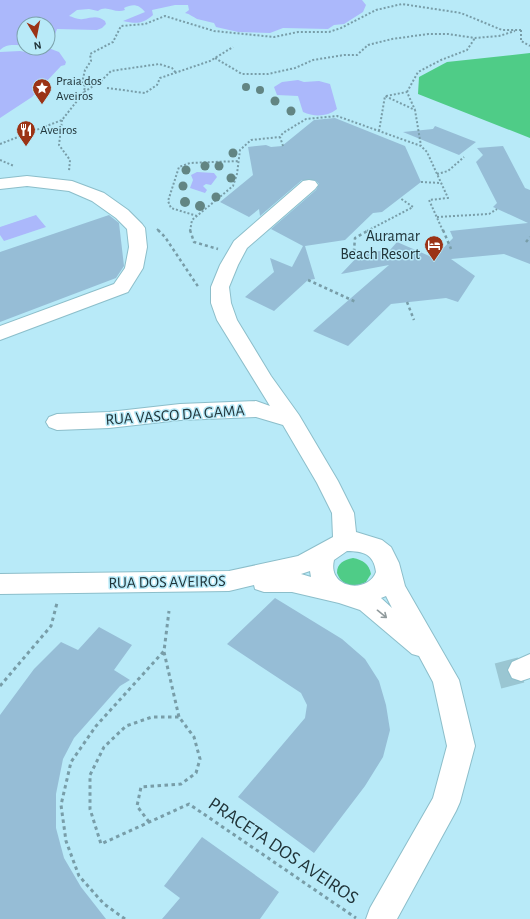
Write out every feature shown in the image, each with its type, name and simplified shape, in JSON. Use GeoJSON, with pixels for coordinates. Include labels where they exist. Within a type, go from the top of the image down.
{"type":"FeatureCollection","features":[{"type":"Feature","properties":{"kind":"street"},"geometry":{"type":"LineString","coordinates":[[0,184],[28,181],[72,186],[98,197],[122,214],[136,228],[138,246],[134,268],[122,288],[0,333]]}},
{"type":"Feature","properties":{"kind":"street"},"geometry":{"type":"LineString","coordinates":[[308,185],[240,245],[229,265],[220,287],[221,303],[228,320],[264,381],[291,420],[327,481],[343,513],[337,546]]}},
{"type":"Feature","properties":{"kind":"street","name":"RUA VASCO DA GAMA"},"geometry":{"type":"LineString","coordinates":[[57,422],[109,420],[180,412],[256,409],[291,420]]}},
{"type":"Feature","properties":{"kind":"street"},"geometry":{"type":"LineString","coordinates":[[381,919],[446,802],[461,746],[446,680],[394,588],[388,569],[382,555],[376,549],[361,542],[337,546],[323,556],[320,570],[329,586],[343,594],[366,595],[378,589],[387,578],[388,569]]}},
{"type":"Feature","properties":{"kind":"street","name":"RUA DOS AVEIROS"},"geometry":{"type":"LineString","coordinates":[[0,584],[229,582],[303,564],[337,546]]}},
{"type":"Feature","properties":{"kind":"street"},"geometry":{"type":"LineString","coordinates":[[229,582],[292,582],[343,594],[368,602],[432,654]]}},
{"type":"Feature","properties":{"kind":"path"},"geometry":{"type":"LineString","coordinates":[[84,92],[85,86],[82,83],[85,70],[91,61],[90,54],[113,42],[121,26],[145,24],[165,16],[214,31],[274,37],[298,32],[329,32],[341,28],[376,10],[402,4],[461,13],[486,25],[502,30],[521,30]]}},
{"type":"Feature","properties":{"kind":"path"},"geometry":{"type":"LineString","coordinates":[[215,58],[242,74],[268,74],[295,68],[313,60],[344,55],[357,55],[368,46],[392,39],[428,34],[448,34],[475,38],[499,36],[521,30]]}},
{"type":"Feature","properties":{"kind":"path"},"geometry":{"type":"LineString","coordinates":[[521,30],[521,41],[530,46]]}},
{"type":"Feature","properties":{"kind":"path"},"geometry":{"type":"LineString","coordinates":[[407,92],[418,72],[441,60],[467,50],[475,38]]}},
{"type":"Feature","properties":{"kind":"path"},"geometry":{"type":"LineString","coordinates":[[107,88],[145,93],[157,85],[160,78],[200,66],[227,52],[233,47]]}},
{"type":"Feature","properties":{"kind":"path"},"geometry":{"type":"LineString","coordinates":[[0,144],[62,120],[84,92],[111,71],[159,64],[172,68],[176,73]]}},
{"type":"Feature","properties":{"kind":"path"},"geometry":{"type":"LineString","coordinates":[[385,96],[407,92]]}},
{"type":"Feature","properties":{"kind":"path"},"geometry":{"type":"LineString","coordinates":[[407,92],[415,110],[421,146]]}},
{"type":"Feature","properties":{"kind":"path"},"geometry":{"type":"LineString","coordinates":[[385,96],[415,110]]}},
{"type":"Feature","properties":{"kind":"path"},"geometry":{"type":"LineString","coordinates":[[379,131],[385,96]]}},
{"type":"Feature","properties":{"kind":"path"},"geometry":{"type":"LineString","coordinates":[[280,138],[283,133],[306,119],[337,116],[421,146],[427,152],[448,198],[430,200],[452,249]]}},
{"type":"Feature","properties":{"kind":"path"},"geometry":{"type":"LineString","coordinates":[[62,120],[59,145],[70,160],[69,175],[79,180],[72,186]]}},
{"type":"Feature","properties":{"kind":"path"},"geometry":{"type":"LineString","coordinates":[[280,138],[283,146]]}},
{"type":"Feature","properties":{"kind":"path"},"geometry":{"type":"LineString","coordinates":[[222,250],[194,242],[190,232],[192,220],[233,186],[240,150],[251,140],[280,138]]}},
{"type":"Feature","properties":{"kind":"path"},"geometry":{"type":"LineString","coordinates":[[437,174],[448,171],[464,156]]}},
{"type":"Feature","properties":{"kind":"path"},"geometry":{"type":"LineString","coordinates":[[197,216],[171,208],[168,201],[179,167],[190,164],[239,161]]}},
{"type":"Feature","properties":{"kind":"path"},"geometry":{"type":"LineString","coordinates":[[421,182],[441,183]]}},
{"type":"Feature","properties":{"kind":"path"},"geometry":{"type":"LineString","coordinates":[[361,253],[354,250],[355,238],[413,207],[400,198]]}},
{"type":"Feature","properties":{"kind":"path"},"geometry":{"type":"LineString","coordinates":[[437,217],[489,214],[497,209]]}},
{"type":"Feature","properties":{"kind":"path"},"geometry":{"type":"LineString","coordinates":[[526,242],[530,237]]}},
{"type":"Feature","properties":{"kind":"path"},"geometry":{"type":"LineString","coordinates":[[308,280],[356,302]]}},
{"type":"Feature","properties":{"kind":"path"},"geometry":{"type":"LineString","coordinates":[[407,302],[414,320]]}},
{"type":"Feature","properties":{"kind":"path"},"geometry":{"type":"LineString","coordinates":[[0,686],[50,626],[62,584]]}},
{"type":"Feature","properties":{"kind":"path"},"geometry":{"type":"LineString","coordinates":[[149,822],[137,806],[141,787],[182,784],[196,773],[200,759],[194,737],[179,717],[164,651],[169,611]]}},
{"type":"Feature","properties":{"kind":"path"},"geometry":{"type":"LineString","coordinates":[[125,919],[104,904],[79,876],[66,841],[61,805],[71,762],[96,726],[164,651]]}},
{"type":"Feature","properties":{"kind":"path","name":"PRACETA DOS AVEIROS"},"geometry":{"type":"LineString","coordinates":[[179,717],[152,717],[126,726],[104,747],[90,775],[90,809],[101,844],[189,804],[358,919]]}},
{"type":"Feature","properties":{"kind":"green space"},"geometry":{"type":"Polygon","coordinates":[[[530,53],[530,138],[418,94],[419,77],[447,62],[530,53]]]}},
{"type":"Feature","properties":{"kind":"green space"},"geometry":{"type":"Polygon","coordinates":[[[353,558],[365,563],[369,568],[371,574],[366,582],[362,584],[345,584],[339,578],[337,573],[338,567],[342,562],[353,558]]]}},
{"type":"Feature","properties":{"kind":"water"},"geometry":{"type":"Polygon","coordinates":[[[0,0],[362,0],[366,5],[363,12],[344,24],[334,25],[328,29],[283,28],[270,33],[238,32],[216,27],[214,23],[197,19],[185,13],[189,10],[188,5],[175,5],[152,10],[153,15],[143,22],[136,23],[123,21],[145,12],[140,7],[133,5],[124,8],[125,10],[121,11],[104,8],[98,11],[89,9],[77,10],[69,16],[79,19],[94,17],[105,21],[106,24],[97,30],[57,29],[56,32],[56,16],[16,16],[16,45],[9,45],[0,50],[0,0]]]}},
{"type":"Feature","properties":{"kind":"water"},"geometry":{"type":"Polygon","coordinates":[[[16,51],[16,56],[56,56],[56,51],[59,52],[66,62],[65,65],[61,66],[32,97],[0,118],[0,52],[16,51]]]}},
{"type":"Feature","properties":{"kind":"water"},"geometry":{"type":"Polygon","coordinates":[[[298,80],[304,82],[319,81],[330,84],[337,109],[325,115],[312,115],[303,112],[298,96],[277,95],[274,87],[282,82],[298,80]]]}},
{"type":"Feature","properties":{"kind":"water"},"geometry":{"type":"Polygon","coordinates":[[[197,172],[214,173],[217,177],[211,185],[206,184],[203,186],[207,190],[205,193],[190,188],[193,180],[191,175],[197,172]]]}},
{"type":"Feature","properties":{"kind":"water"},"geometry":{"type":"Polygon","coordinates":[[[36,215],[46,227],[4,241],[0,235],[0,227],[36,215]]]}},
{"type":"Feature","properties":{"kind":"building"},"geometry":{"type":"Polygon","coordinates":[[[335,118],[405,146],[421,182],[382,212],[373,213],[345,240],[305,246],[315,279],[308,280],[274,311],[245,297],[274,272],[270,258],[292,267],[303,246],[271,229],[316,190],[319,184],[315,180],[302,180],[260,216],[259,209],[249,217],[220,202],[253,175],[248,147],[266,145],[271,147],[282,146],[314,120],[335,118]]]}},
{"type":"Feature","properties":{"kind":"building"},"geometry":{"type":"Polygon","coordinates":[[[435,126],[476,142],[459,155],[403,132],[433,129],[435,126]]]}},
{"type":"Feature","properties":{"kind":"building"},"geometry":{"type":"Polygon","coordinates":[[[503,146],[525,188],[530,190],[530,264],[504,254],[451,259],[475,276],[458,302],[446,298],[391,304],[348,346],[313,331],[389,265],[341,274],[361,253],[390,250],[397,242],[434,258],[453,238],[450,231],[528,223],[493,207],[497,203],[476,162],[483,155],[477,148],[503,146]]]}},
{"type":"Feature","properties":{"kind":"building"},"geometry":{"type":"Polygon","coordinates":[[[109,215],[119,223],[124,266],[116,278],[0,322],[0,252],[109,215]]]}},
{"type":"Feature","properties":{"kind":"building"},"geometry":{"type":"Polygon","coordinates":[[[275,598],[342,639],[365,659],[379,681],[386,705],[390,730],[383,757],[365,786],[314,853],[238,797],[305,718],[307,705],[301,693],[227,644],[275,598]]]}},
{"type":"Feature","properties":{"kind":"building"},"geometry":{"type":"Polygon","coordinates":[[[99,627],[132,645],[114,670],[130,680],[120,686],[74,738],[63,759],[56,794],[56,828],[64,858],[81,887],[106,919],[0,919],[0,715],[34,669],[61,642],[78,650],[99,627]]]}},
{"type":"Feature","properties":{"kind":"building"},"geometry":{"type":"Polygon","coordinates":[[[202,837],[279,892],[260,919],[162,919],[180,898],[164,886],[202,837]]]}},
{"type":"Feature","properties":{"kind":"tunnel"},"geometry":{"type":"LineString","coordinates":[[498,676],[521,670]]}},
{"type":"Feature","properties":{"kind":"place","name":"Praia dos Aveiros"},"geometry":{"type":"Point","coordinates":[42,105]}},
{"type":"Feature","properties":{"kind":"place","name":"Aveiros"},"geometry":{"type":"Point","coordinates":[26,147]}},
{"type":"Feature","properties":{"kind":"place","name":"Auramar Beach Resort"},"geometry":{"type":"Point","coordinates":[434,262]}}]}
